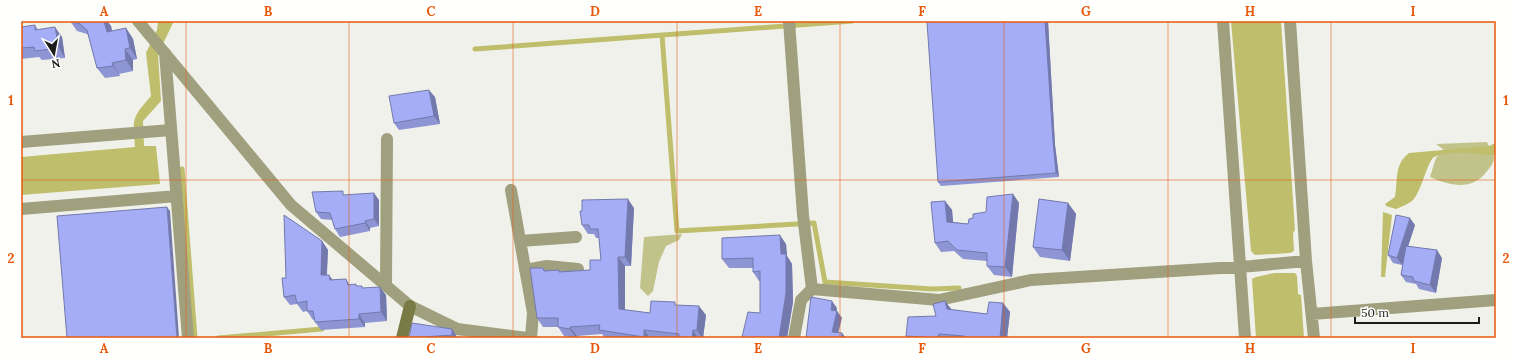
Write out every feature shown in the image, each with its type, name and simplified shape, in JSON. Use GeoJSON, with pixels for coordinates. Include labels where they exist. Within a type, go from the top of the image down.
{"type":"FeatureCollection","features":[{"type":"Feature","properties":{"kind":"street"},"geometry":{"type":"LineString","coordinates":[[138,21],[148,26],[165,53],[291,205],[386,284],[410,306],[457,334],[527,338]]}},
{"type":"Feature","properties":{"kind":"street"},"geometry":{"type":"LineString","coordinates":[[789,21],[803,215],[812,290]]}},
{"type":"Feature","properties":{"kind":"street"},"geometry":{"type":"LineString","coordinates":[[1223,21],[1246,266],[1245,338]]}},
{"type":"Feature","properties":{"kind":"street"},"geometry":{"type":"LineString","coordinates":[[1290,21],[1302,261],[1312,314],[1314,338]]}},
{"type":"Feature","properties":{"kind":"street"},"geometry":{"type":"LineString","coordinates":[[165,53],[188,338]]}},
{"type":"Feature","properties":{"kind":"street"},"geometry":{"type":"LineString","coordinates":[[21,142],[171,130]]}},
{"type":"Feature","properties":{"kind":"street"},"geometry":{"type":"LineString","coordinates":[[386,284],[387,139]]}},
{"type":"Feature","properties":{"kind":"street"},"geometry":{"type":"LineString","coordinates":[[511,190],[533,313],[531,338]]}},
{"type":"Feature","properties":{"kind":"street"},"geometry":{"type":"LineString","coordinates":[[21,209],[177,196]]}},
{"type":"Feature","properties":{"kind":"street"},"geometry":{"type":"LineString","coordinates":[[520,241],[576,236]]}},
{"type":"Feature","properties":{"kind":"street"},"geometry":{"type":"LineString","coordinates":[[794,338],[801,300],[812,290],[939,300],[1031,280],[1302,261]]}},
{"type":"Feature","properties":{"kind":"street"},"geometry":{"type":"LineString","coordinates":[[526,270],[547,266],[578,269]]}},
{"type":"Feature","properties":{"kind":"street"},"geometry":{"type":"LineString","coordinates":[[1312,314],[1496,300]]}},
{"type":"Feature","properties":{"kind":"street"},"geometry":{"type":"LineString","coordinates":[[402,338],[410,306]]}},
{"type":"Feature","properties":{"kind":"green space"},"geometry":{"type":"Polygon","coordinates":[[[1487,142],[1494,157],[1493,161],[1488,169],[1475,182],[1461,185],[1445,183],[1430,177],[1436,158],[1444,150],[1436,144],[1487,142]]]}},
{"type":"Feature","properties":{"kind":"green space"},"geometry":{"type":"Polygon","coordinates":[[[682,234],[679,240],[666,246],[659,262],[653,291],[648,296],[640,288],[644,237],[682,234]]]}},
{"type":"Feature","properties":{"kind":"shaded area"},"geometry":{"type":"Polygon","coordinates":[[[158,21],[174,21],[158,54],[161,101],[143,121],[144,146],[156,146],[160,184],[21,195],[21,157],[135,147],[135,119],[151,96],[146,53],[157,30],[158,21]]]}},
{"type":"Feature","properties":{"kind":"shaded area"},"geometry":{"type":"Polygon","coordinates":[[[1231,21],[1281,21],[1295,230],[1293,233],[1294,251],[1290,253],[1255,255],[1251,251],[1231,21]]]}},
{"type":"Feature","properties":{"kind":"shaded area"},"geometry":{"type":"Polygon","coordinates":[[[1496,143],[1496,155],[1457,152],[1441,154],[1434,157],[1429,164],[1419,190],[1413,200],[1396,209],[1386,206],[1385,204],[1395,197],[1399,168],[1404,157],[1409,153],[1489,146],[1496,143]]]}},
{"type":"Feature","properties":{"kind":"shaded area"},"geometry":{"type":"Polygon","coordinates":[[[1383,212],[1392,215],[1385,277],[1381,277],[1383,212]]]}},
{"type":"Feature","properties":{"kind":"shaded area"},"geometry":{"type":"Polygon","coordinates":[[[1274,273],[1295,273],[1297,276],[1298,294],[1301,295],[1304,338],[1256,338],[1252,279],[1274,273]]]}},
{"type":"Feature","properties":{"kind":"building"},"geometry":{"type":"Polygon","coordinates":[[[70,21],[104,21],[107,32],[126,28],[130,48],[125,49],[126,60],[112,63],[113,66],[97,68],[87,30],[80,24],[70,21]]]}},
{"type":"Feature","properties":{"kind":"building"},"geometry":{"type":"Polygon","coordinates":[[[1045,21],[1056,173],[938,182],[927,22],[1045,21]]]}},
{"type":"Feature","properties":{"kind":"building"},"geometry":{"type":"Polygon","coordinates":[[[35,25],[35,30],[55,27],[59,48],[35,51],[34,47],[21,48],[21,27],[35,25]]]}},
{"type":"Feature","properties":{"kind":"building"},"geometry":{"type":"Polygon","coordinates":[[[429,90],[434,116],[394,123],[389,96],[429,90]]]}},
{"type":"Feature","properties":{"kind":"building"},"geometry":{"type":"Polygon","coordinates":[[[343,191],[343,195],[374,193],[374,219],[365,221],[365,223],[335,229],[330,213],[316,212],[312,192],[343,191]]]}},
{"type":"Feature","properties":{"kind":"building"},"geometry":{"type":"Polygon","coordinates":[[[1013,194],[1005,267],[987,266],[987,253],[957,250],[948,241],[935,243],[931,202],[945,201],[947,222],[968,224],[969,219],[973,218],[973,214],[986,212],[987,197],[1013,194]]]}},
{"type":"Feature","properties":{"kind":"building"},"geometry":{"type":"Polygon","coordinates":[[[628,199],[625,257],[618,257],[619,309],[650,313],[651,301],[675,302],[675,305],[699,306],[697,330],[693,330],[692,338],[679,337],[679,334],[644,330],[644,337],[599,330],[600,325],[570,327],[570,329],[558,327],[558,318],[537,318],[530,268],[543,268],[544,271],[559,270],[559,272],[590,270],[590,260],[601,260],[598,229],[590,229],[589,225],[582,225],[580,211],[582,211],[582,200],[628,199]]]}},
{"type":"Feature","properties":{"kind":"building"},"geometry":{"type":"Polygon","coordinates":[[[1039,199],[1068,203],[1062,250],[1033,247],[1039,199]]]}},
{"type":"Feature","properties":{"kind":"building"},"geometry":{"type":"Polygon","coordinates":[[[167,207],[177,338],[67,338],[57,216],[167,207]]]}},
{"type":"Feature","properties":{"kind":"building"},"geometry":{"type":"Polygon","coordinates":[[[284,215],[322,241],[321,275],[329,275],[330,280],[346,279],[348,285],[356,284],[356,286],[362,286],[362,288],[380,287],[381,312],[359,314],[359,319],[315,322],[313,311],[307,311],[307,301],[297,303],[295,295],[284,297],[282,278],[286,278],[284,215]]]}},
{"type":"Feature","properties":{"kind":"building"},"geometry":{"type":"Polygon","coordinates":[[[1396,215],[1410,218],[1397,258],[1388,255],[1396,215]]]}},
{"type":"Feature","properties":{"kind":"building"},"geometry":{"type":"Polygon","coordinates":[[[780,235],[781,254],[786,254],[786,293],[779,338],[742,337],[748,312],[760,313],[760,271],[753,272],[753,258],[722,259],[722,238],[780,235]]]}},
{"type":"Feature","properties":{"kind":"building"},"geometry":{"type":"Polygon","coordinates":[[[1406,246],[1437,250],[1430,285],[1414,281],[1413,277],[1401,275],[1406,246]]]}},
{"type":"Feature","properties":{"kind":"building"},"geometry":{"type":"Polygon","coordinates":[[[811,297],[832,301],[831,310],[837,311],[832,332],[842,333],[842,338],[806,338],[811,297]]]}},
{"type":"Feature","properties":{"kind":"building"},"geometry":{"type":"Polygon","coordinates":[[[945,301],[947,309],[987,314],[989,302],[1003,303],[1000,338],[964,338],[964,336],[939,334],[938,338],[906,336],[908,317],[936,316],[933,304],[945,301]]]}},
{"type":"Feature","properties":{"kind":"building"},"geometry":{"type":"Polygon","coordinates":[[[412,323],[452,329],[452,335],[409,338],[412,323]]]}},
{"type":"Feature","properties":{"kind":"waterway"},"geometry":{"type":"LineString","coordinates":[[475,49],[852,21]]}},
{"type":"Feature","properties":{"kind":"waterway"},"geometry":{"type":"LineString","coordinates":[[662,35],[677,231],[814,223],[825,282],[932,289],[959,288]]}},
{"type":"Feature","properties":{"kind":"waterway"},"geometry":{"type":"LineString","coordinates":[[182,169],[195,338]]}},
{"type":"Feature","properties":{"kind":"waterway"},"geometry":{"type":"LineString","coordinates":[[218,338],[322,329]]}}]}
